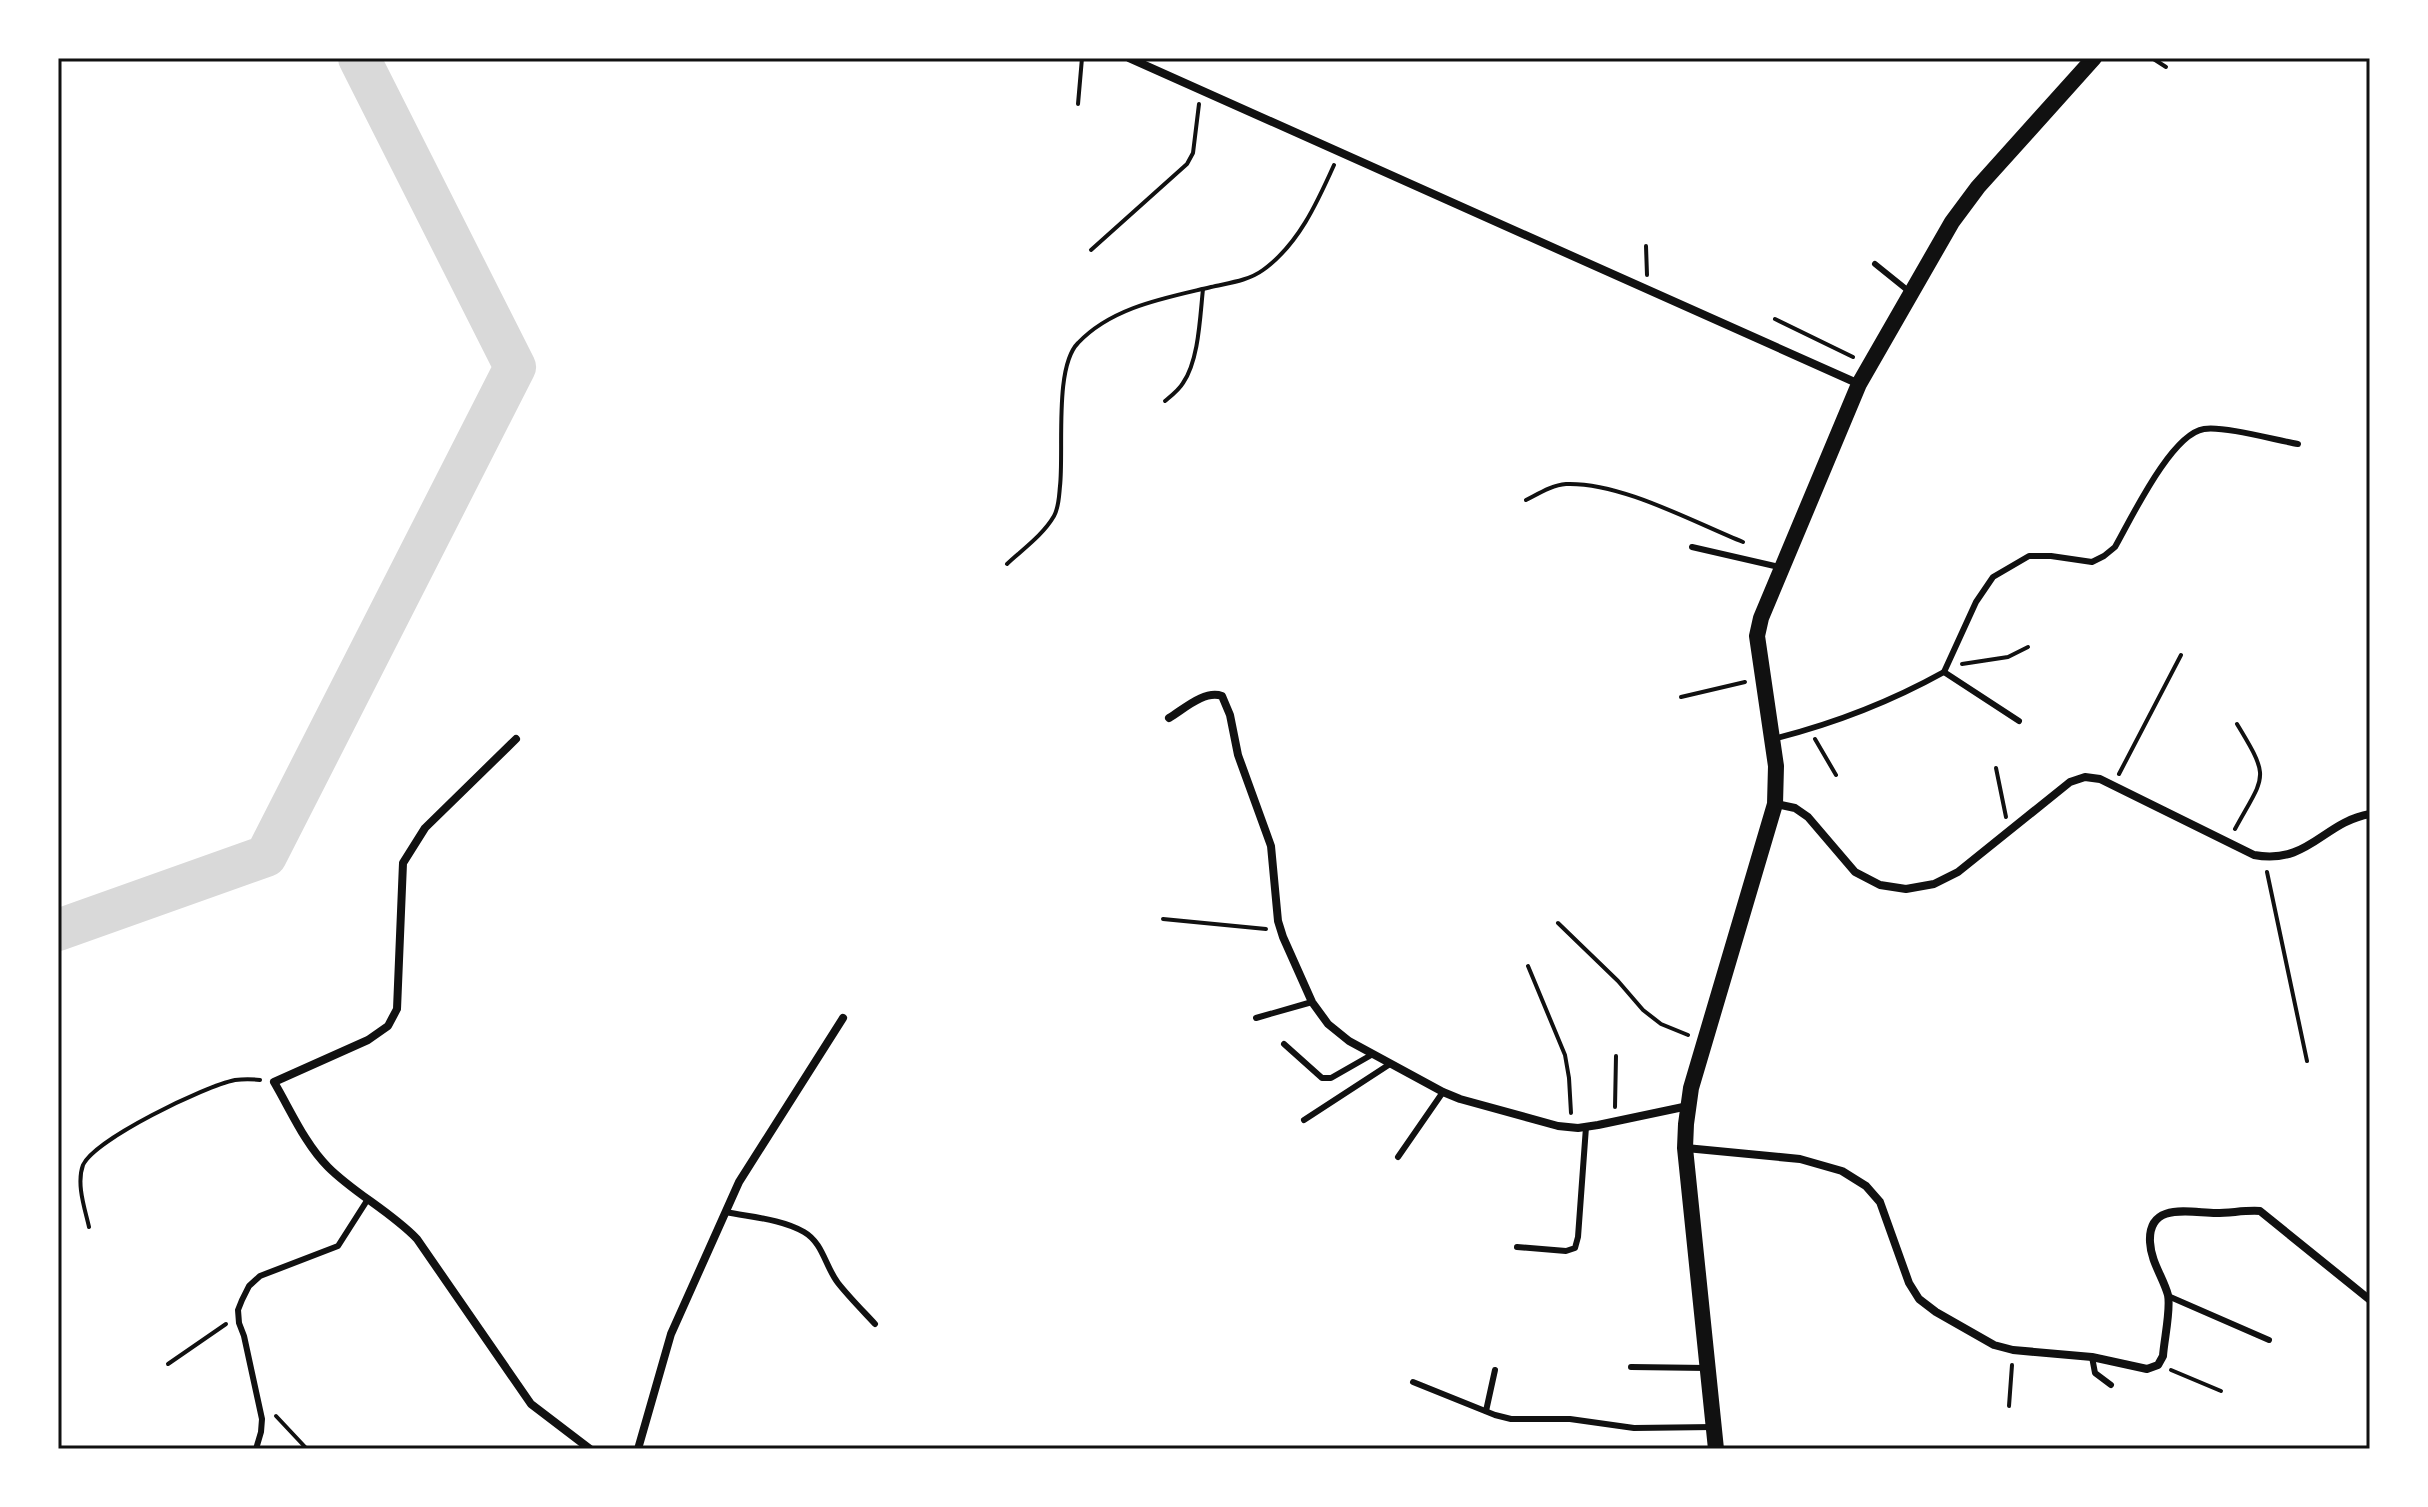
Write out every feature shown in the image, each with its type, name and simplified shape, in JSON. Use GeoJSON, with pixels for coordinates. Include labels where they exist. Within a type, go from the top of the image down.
{"type":"FeatureCollection","features":[{"type":"Feature","properties":{"kind":"main road"},"geometry":{"type":"LineString","coordinates":[[1716,1449],[1685,1148],[1691,1088],[1775,804],[1776,766],[1757,636],[1761,618],[1859,384],[1952,222],[1978,187],[2094,58]]}},
{"type":"Feature","properties":{"kind":"street"},"geometry":{"type":"LineString","coordinates":[[1129,58],[1859,384]]}},
{"type":"Feature","properties":{"kind":"street"},"geometry":{"type":"LineString","coordinates":[[1169,718],[1206,696],[1222,696],[1238,755],[1267,829],[1281,930],[1312,1002],[1328,1024],[1349,1041],[1443,1092],[1544,1123],[1586,1127],[1689,1106]]}},
{"type":"Feature","properties":{"kind":"street"},"geometry":{"type":"LineString","coordinates":[[516,739],[425,828],[403,863],[397,1009],[388,1026],[368,1040],[274,1082],[313,1150],[340,1179],[402,1223],[417,1239],[531,1404],[590,1449]]}},
{"type":"Feature","properties":{"kind":"street"},"geometry":{"type":"LineString","coordinates":[[1775,804],[1795,808],[1808,817],[1855,872],[1880,885],[1906,889],[1934,884],[1958,872],[2070,782],[2085,777],[2100,779],[2254,855],[2275,858],[2297,852],[2346,822],[2370,814]]}},
{"type":"Feature","properties":{"kind":"street"},"geometry":{"type":"LineString","coordinates":[[638,1449],[671,1334],[739,1182],[843,1018]]}},
{"type":"Feature","properties":{"kind":"street"},"geometry":{"type":"LineString","coordinates":[[1685,1148],[1800,1159],[1842,1171],[1866,1186],[1880,1202],[1909,1283],[1919,1299],[1994,1345],[2013,1350],[2092,1357],[2147,1369],[2158,1365],[2163,1356],[2168,1296],[2155,1267],[2150,1244],[2155,1222],[2164,1213],[2176,1211],[2260,1211],[2370,1300]]}},
{"type":"Feature","properties":{"kind":"lane"},"geometry":{"type":"LineString","coordinates":[[1875,264],[1911,293]]}},
{"type":"Feature","properties":{"kind":"lane"},"geometry":{"type":"LineString","coordinates":[[1772,740],[1810,730],[1910,691],[1944,672],[1976,602],[1993,577],[2011,564],[2029,556],[2092,562],[2104,556],[2115,547],[2165,461],[2188,436],[2204,429],[2298,444]]}},
{"type":"Feature","properties":{"kind":"lane"},"geometry":{"type":"LineString","coordinates":[[1692,547],[1783,567]]}},
{"type":"Feature","properties":{"kind":"lane"},"geometry":{"type":"LineString","coordinates":[[1944,672],[2019,721]]}},
{"type":"Feature","properties":{"kind":"lane"},"geometry":{"type":"LineString","coordinates":[[1256,1018],[1312,1002]]}},
{"type":"Feature","properties":{"kind":"lane"},"geometry":{"type":"LineString","coordinates":[[1284,1044],[1322,1078],[1331,1078],[1373,1054]]}},
{"type":"Feature","properties":{"kind":"lane"},"geometry":{"type":"LineString","coordinates":[[1304,1120],[1390,1064]]}},
{"type":"Feature","properties":{"kind":"lane"},"geometry":{"type":"LineString","coordinates":[[1398,1157],[1443,1092]]}},
{"type":"Feature","properties":{"kind":"lane"},"geometry":{"type":"LineString","coordinates":[[1517,1247],[1566,1251],[1575,1248],[1586,1127]]}},
{"type":"Feature","properties":{"kind":"lane"},"geometry":{"type":"LineString","coordinates":[[256,1449],[262,1419],[238,1315],[249,1286],[260,1276],[338,1246],[368,1199]]}},
{"type":"Feature","properties":{"kind":"lane"},"geometry":{"type":"LineString","coordinates":[[726,1212],[802,1230],[825,1257],[837,1281],[875,1324]]}},
{"type":"Feature","properties":{"kind":"lane"},"geometry":{"type":"LineString","coordinates":[[2168,1296],[2269,1340]]}},
{"type":"Feature","properties":{"kind":"lane"},"geometry":{"type":"LineString","coordinates":[[2092,1357],[2095,1373],[2111,1385]]}},
{"type":"Feature","properties":{"kind":"lane"},"geometry":{"type":"LineString","coordinates":[[1631,1367],[1707,1368]]}},
{"type":"Feature","properties":{"kind":"lane"},"geometry":{"type":"LineString","coordinates":[[1486,1411],[1495,1370]]}},
{"type":"Feature","properties":{"kind":"lane"},"geometry":{"type":"LineString","coordinates":[[1413,1382],[1511,1419],[1570,1419],[1609,1426],[1714,1427]]}},
{"type":"Feature","properties":{"kind":"path"},"geometry":{"type":"LineString","coordinates":[[1078,104],[1082,58]]}},
{"type":"Feature","properties":{"kind":"path"},"geometry":{"type":"LineString","coordinates":[[2152,58],[2166,67]]}},
{"type":"Feature","properties":{"kind":"path"},"geometry":{"type":"LineString","coordinates":[[1091,250],[1187,164],[1193,153],[1201,90]]}},
{"type":"Feature","properties":{"kind":"path"},"geometry":{"type":"LineString","coordinates":[[1007,564],[1045,528],[1058,505],[1062,402],[1066,369],[1075,345],[1092,330],[1127,309],[1240,280],[1261,271],[1283,252],[1306,222],[1340,152]]}},
{"type":"Feature","properties":{"kind":"path"},"geometry":{"type":"LineString","coordinates":[[1646,246],[1648,290]]}},
{"type":"Feature","properties":{"kind":"path"},"geometry":{"type":"LineString","coordinates":[[1165,401],[1182,386],[1190,372],[1203,289]]}},
{"type":"Feature","properties":{"kind":"path"},"geometry":{"type":"LineString","coordinates":[[1775,319],[1870,365]]}},
{"type":"Feature","properties":{"kind":"path"},"geometry":{"type":"LineString","coordinates":[[1526,500],[1551,487],[1587,485],[1663,507],[1746,543]]}},
{"type":"Feature","properties":{"kind":"path"},"geometry":{"type":"LineString","coordinates":[[1949,663],[1967,664],[2008,657],[2028,647]]}},
{"type":"Feature","properties":{"kind":"path"},"geometry":{"type":"LineString","coordinates":[[2113,785],[2181,655]]}},
{"type":"Feature","properties":{"kind":"path"},"geometry":{"type":"LineString","coordinates":[[1681,697],[1763,677]]}},
{"type":"Feature","properties":{"kind":"path"},"geometry":{"type":"LineString","coordinates":[[2229,842],[2261,781],[2259,760],[2237,724]]}},
{"type":"Feature","properties":{"kind":"path"},"geometry":{"type":"LineString","coordinates":[[1810,730],[1836,775]]}},
{"type":"Feature","properties":{"kind":"path"},"geometry":{"type":"LineString","coordinates":[[1996,768],[2009,831]]}},
{"type":"Feature","properties":{"kind":"path"},"geometry":{"type":"LineString","coordinates":[[2264,856],[2307,1061]]}},
{"type":"Feature","properties":{"kind":"path"},"geometry":{"type":"LineString","coordinates":[[1163,919],[1281,930]]}},
{"type":"Feature","properties":{"kind":"path"},"geometry":{"type":"LineString","coordinates":[[1558,923],[1643,1010],[1661,1024],[1705,1042]]}},
{"type":"Feature","properties":{"kind":"path"},"geometry":{"type":"LineString","coordinates":[[1528,966],[1565,1055],[1571,1127]]}},
{"type":"Feature","properties":{"kind":"path"},"geometry":{"type":"LineString","coordinates":[[1615,1122],[1616,1056]]}},
{"type":"Feature","properties":{"kind":"path"},"geometry":{"type":"LineString","coordinates":[[89,1227],[81,1186],[83,1165],[93,1153],[154,1113],[199,1091],[236,1080],[274,1082]]}},
{"type":"Feature","properties":{"kind":"path"},"geometry":{"type":"LineString","coordinates":[[168,1364],[238,1315]]}},
{"type":"Feature","properties":{"kind":"path"},"geometry":{"type":"LineString","coordinates":[[2009,1406],[2013,1350]]}},
{"type":"Feature","properties":{"kind":"path"},"geometry":{"type":"LineString","coordinates":[[2158,1365],[2221,1391]]}},
{"type":"Feature","properties":{"kind":"path"},"geometry":{"type":"LineString","coordinates":[[258,1399],[307,1449]]}},
{"type":"Feature","properties":{"kind":"waterway"},"geometry":{"type":"LineString","coordinates":[[58,930],[266,856],[515,367],[359,58]]}}]}
